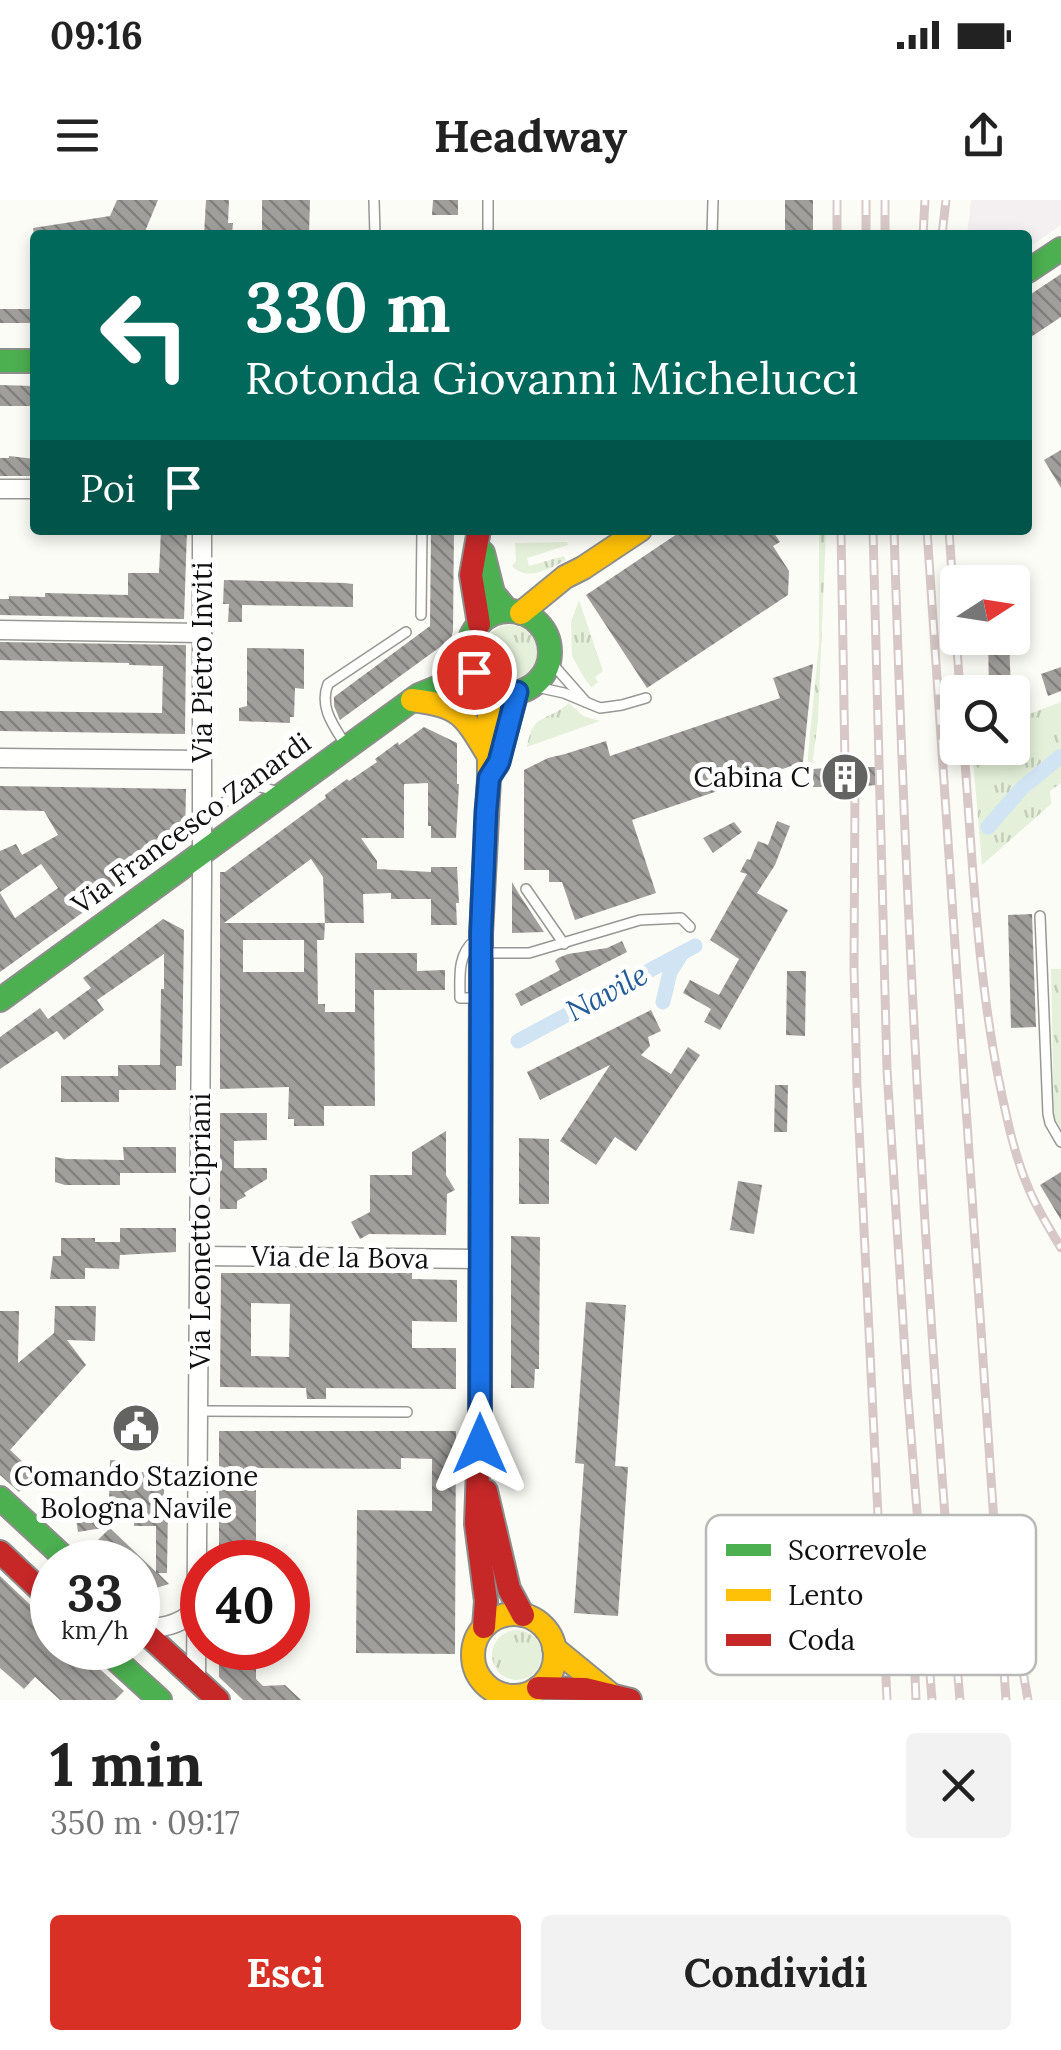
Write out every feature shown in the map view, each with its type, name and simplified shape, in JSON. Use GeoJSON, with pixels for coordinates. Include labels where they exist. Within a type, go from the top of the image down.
{"type":"FeatureCollection","features":[{"type":"Feature","properties":{"kind":"street"},"geometry":{"type":"LineString","coordinates":[[1032,268],[1061,249]]}},
{"type":"Feature","properties":{"kind":"street"},"geometry":{"type":"LineString","coordinates":[[1,360],[30,361]]}},
{"type":"Feature","properties":{"kind":"street"},"geometry":{"type":"LineString","coordinates":[[0,489],[30,489]]}},
{"type":"Feature","properties":{"kind":"street","name":"Via Pietro Inviti"},"geometry":{"type":"LineString","coordinates":[[202,535],[202,854]]}},
{"type":"Feature","properties":{"kind":"street"},"geometry":{"type":"LineString","coordinates":[[479,535],[471,575],[474,635],[470,664],[482,682],[491,718],[481,944],[480,1466],[476,1524],[486,1608],[484,1627]]}},
{"type":"Feature","properties":{"kind":"street"},"geometry":{"type":"LineString","coordinates":[[481,535],[493,592],[514,612],[536,622],[548,648]]}},
{"type":"Feature","properties":{"kind":"street"},"geometry":{"type":"LineString","coordinates":[[474,635],[495,614],[514,612],[633,535]]}},
{"type":"Feature","properties":{"kind":"street"},"geometry":{"type":"LineString","coordinates":[[482,682],[500,692],[524,689],[543,675],[559,600],[584,568]]}},
{"type":"Feature","properties":{"kind":"street"},"geometry":{"type":"LineString","coordinates":[[0,630],[202,633]]}},
{"type":"Feature","properties":{"kind":"street","name":"Via Francesco Zanardi"},"geometry":{"type":"LineString","coordinates":[[416,697],[439,668],[474,635]]}},
{"type":"Feature","properties":{"kind":"street","name":"Via Francesco Zanardi"},"geometry":{"type":"LineString","coordinates":[[0,1000],[416,697],[451,682],[482,682]]}},
{"type":"Feature","properties":{"kind":"street"},"geometry":{"type":"LineString","coordinates":[[489,778],[499,762],[524,689]]}},
{"type":"Feature","properties":{"kind":"street"},"geometry":{"type":"LineString","coordinates":[[416,697],[453,707],[466,719],[487,753]]}},
{"type":"Feature","properties":{"kind":"street"},"geometry":{"type":"LineString","coordinates":[[0,758],[202,760]]}},
{"type":"Feature","properties":{"kind":"street","name":"Via Leonetto Cipriani"},"geometry":{"type":"LineString","coordinates":[[197,1540],[202,854]]}},
{"type":"Feature","properties":{"kind":"street","name":"Via de la Bova"},"geometry":{"type":"LineString","coordinates":[[200,1256],[480,1259]]}},
{"type":"Feature","properties":{"kind":"street"},"geometry":{"type":"LineString","coordinates":[[480,1466],[509,1589],[523,1615]]}},
{"type":"Feature","properties":{"kind":"street"},"geometry":{"type":"LineString","coordinates":[[0,1498],[46,1540]]}},
{"type":"Feature","properties":{"kind":"street"},"geometry":{"type":"LineString","coordinates":[[0,1552],[30,1580]]}},
{"type":"Feature","properties":{"kind":"street"},"geometry":{"type":"LineString","coordinates":[[523,1615],[544,1626],[554,1648],[619,1696],[573,1687],[524,1695],[482,1690],[473,1658],[477,1636],[502,1616],[523,1615]]}},
{"type":"Feature","properties":{"kind":"street"},"geometry":{"type":"LineString","coordinates":[[160,1648],[202,1692]]}},
{"type":"Feature","properties":{"kind":"street"},"geometry":{"type":"LineString","coordinates":[[524,1695],[552,1670],[554,1648]]}},
{"type":"Feature","properties":{"kind":"street"},"geometry":{"type":"LineString","coordinates":[[127,1670],[160,1700]]}},
{"type":"Feature","properties":{"kind":"lane"},"geometry":{"type":"LineString","coordinates":[[374,200],[375,230]]}},
{"type":"Feature","properties":{"kind":"lane"},"geometry":{"type":"LineString","coordinates":[[488,200],[488,230]]}},
{"type":"Feature","properties":{"kind":"lane"},"geometry":{"type":"LineString","coordinates":[[712,230],[713,200]]}},
{"type":"Feature","properties":{"kind":"lane"},"geometry":{"type":"LineString","coordinates":[[420,616],[422,535]]}},
{"type":"Feature","properties":{"kind":"lane"},"geometry":{"type":"LineString","coordinates":[[346,747],[326,712],[324,692],[328,684],[406,632]]}},
{"type":"Feature","properties":{"kind":"lane"},"geometry":{"type":"LineString","coordinates":[[548,648],[588,704]]}},
{"type":"Feature","properties":{"kind":"lane"},"geometry":{"type":"LineString","coordinates":[[524,689],[564,693],[588,704],[611,707],[646,698]]}},
{"type":"Feature","properties":{"kind":"lane"},"geometry":{"type":"LineString","coordinates":[[245,787],[249,784],[284,792]]}},
{"type":"Feature","properties":{"kind":"lane"},"geometry":{"type":"LineString","coordinates":[[202,819],[230,798]]}},
{"type":"Feature","properties":{"kind":"lane"},"geometry":{"type":"LineString","coordinates":[[526,889],[564,944]]}},
{"type":"Feature","properties":{"kind":"lane"},"geometry":{"type":"LineString","coordinates":[[1040,916],[1048,1114],[1061,1142]]}},
{"type":"Feature","properties":{"kind":"lane"},"geometry":{"type":"LineString","coordinates":[[481,944],[529,952],[640,920],[681,918],[690,927]]}},
{"type":"Feature","properties":{"kind":"lane"},"geometry":{"type":"LineString","coordinates":[[198,1411],[408,1412]]}},
{"type":"Feature","properties":{"kind":"shaded area"},"geometry":{"type":"Polygon","coordinates":[[[971,200],[1061,200],[1061,225],[1032,245],[1032,230],[968,230],[971,200]]]}},
{"type":"Feature","properties":{"kind":"green space"},"geometry":{"type":"Polygon","coordinates":[[[819,535],[826,535],[818,721],[812,766],[808,766],[808,755],[819,643],[819,535]]]}},
{"type":"Feature","properties":{"kind":"green space"},"geometry":{"type":"Polygon","coordinates":[[[515,543],[568,545],[527,558],[529,566],[564,556],[566,560],[552,567],[531,574],[512,566],[516,561],[515,543]]]}},
{"type":"Feature","properties":{"kind":"green space"},"geometry":{"type":"Polygon","coordinates":[[[579,600],[603,671],[595,677],[598,682],[592,687],[572,656],[571,622],[579,600]]]}},
{"type":"Feature","properties":{"kind":"green space"},"geometry":{"type":"Polygon","coordinates":[[[510,625],[529,633],[537,652],[529,671],[510,679],[491,671],[483,652],[491,633],[510,625]]]}},
{"type":"Feature","properties":{"kind":"green space"},"geometry":{"type":"Polygon","coordinates":[[[1061,702],[1061,783],[1050,791],[1051,804],[982,865],[973,765],[1030,765],[1030,714],[1061,702]]]}},
{"type":"Feature","properties":{"kind":"green space"},"geometry":{"type":"Polygon","coordinates":[[[569,703],[583,716],[600,721],[527,747],[537,723],[569,703]]]}},
{"type":"Feature","properties":{"kind":"green space"},"geometry":{"type":"Polygon","coordinates":[[[1051,969],[1061,969],[1061,1129],[1054,1118],[1051,969]]]}},
{"type":"Feature","properties":{"kind":"green space"},"geometry":{"type":"Polygon","coordinates":[[[517,1630],[534,1638],[542,1655],[534,1672],[517,1680],[500,1672],[492,1655],[500,1638],[517,1630]]]}},
{"type":"Feature","properties":{"kind":"building"},"geometry":{"type":"Polygon","coordinates":[[[117,200],[158,200],[146,230],[33,230],[33,228],[110,216],[117,200]]]}},
{"type":"Feature","properties":{"kind":"building"},"geometry":{"type":"Polygon","coordinates":[[[206,200],[229,200],[228,223],[233,223],[232,230],[204,230],[206,200]]]}},
{"type":"Feature","properties":{"kind":"building"},"geometry":{"type":"Polygon","coordinates":[[[262,200],[310,200],[309,230],[262,230],[262,200]]]}},
{"type":"Feature","properties":{"kind":"building"},"geometry":{"type":"Polygon","coordinates":[[[433,200],[458,200],[458,215],[432,215],[433,200]]]}},
{"type":"Feature","properties":{"kind":"building"},"geometry":{"type":"Polygon","coordinates":[[[785,200],[813,200],[813,230],[785,230],[785,200]]]}},
{"type":"Feature","properties":{"kind":"building"},"geometry":{"type":"Polygon","coordinates":[[[1061,274],[1061,317],[1032,336],[1032,293],[1061,274]]]}},
{"type":"Feature","properties":{"kind":"building"},"geometry":{"type":"Polygon","coordinates":[[[0,309],[30,309],[30,323],[0,323],[0,309]]]}},
{"type":"Feature","properties":{"kind":"building"},"geometry":{"type":"Polygon","coordinates":[[[0,385],[30,386],[30,406],[0,406],[0,385]]]}},
{"type":"Feature","properties":{"kind":"building"},"geometry":{"type":"Polygon","coordinates":[[[1061,450],[1061,488],[1044,460],[1061,450]]]}},
{"type":"Feature","properties":{"kind":"building"},"geometry":{"type":"Polygon","coordinates":[[[0,458],[30,458],[30,476],[0,476],[0,458]]]}},
{"type":"Feature","properties":{"kind":"building"},"geometry":{"type":"Polygon","coordinates":[[[161,535],[187,535],[184,619],[0,615],[0,599],[9,596],[128,595],[128,573],[159,573],[161,535]]]}},
{"type":"Feature","properties":{"kind":"building"},"geometry":{"type":"Polygon","coordinates":[[[431,535],[454,535],[451,639],[340,720],[334,697],[430,626],[431,535]]]}},
{"type":"Feature","properties":{"kind":"building"},"geometry":{"type":"Polygon","coordinates":[[[676,535],[775,535],[780,542],[773,546],[789,571],[788,595],[647,688],[586,595],[676,535]]]}},
{"type":"Feature","properties":{"kind":"building"},"geometry":{"type":"Polygon","coordinates":[[[224,580],[353,584],[353,607],[242,605],[242,622],[228,622],[229,604],[223,604],[224,580]]]}},
{"type":"Feature","properties":{"kind":"building"},"geometry":{"type":"Polygon","coordinates":[[[0,642],[186,645],[185,734],[0,731],[0,711],[162,713],[163,666],[0,660],[0,642]]]}},
{"type":"Feature","properties":{"kind":"building"},"geometry":{"type":"Polygon","coordinates":[[[247,648],[304,649],[304,689],[295,688],[294,717],[290,717],[290,723],[239,721],[239,708],[247,706],[247,648]]]}},
{"type":"Feature","properties":{"kind":"building"},"geometry":{"type":"Polygon","coordinates":[[[988,655],[1010,655],[1010,675],[989,675],[988,655]]]}},
{"type":"Feature","properties":{"kind":"building"},"geometry":{"type":"Polygon","coordinates":[[[813,664],[803,762],[632,820],[656,893],[575,920],[562,882],[549,882],[549,870],[524,870],[524,770],[548,758],[606,741],[610,756],[780,698],[773,678],[813,664]]]}},
{"type":"Feature","properties":{"kind":"building"},"geometry":{"type":"Polygon","coordinates":[[[1061,667],[1061,691],[1048,696],[1041,674],[1061,667]]]}},
{"type":"Feature","properties":{"kind":"building"},"geometry":{"type":"Polygon","coordinates":[[[424,727],[457,743],[456,838],[431,838],[428,783],[404,784],[404,838],[361,838],[377,861],[377,869],[431,872],[431,867],[457,867],[457,925],[431,925],[431,899],[391,899],[391,893],[363,894],[364,923],[325,923],[324,940],[317,940],[318,1004],[325,1004],[325,1012],[355,1012],[355,953],[417,953],[417,971],[445,970],[445,990],[374,990],[375,1106],[324,1106],[324,1126],[294,1126],[294,1119],[288,1119],[289,1087],[220,1089],[220,872],[347,779],[377,762],[375,759],[398,742],[399,745],[424,727]],[[311,859],[224,923],[325,923],[323,877],[311,859]],[[243,940],[243,972],[304,972],[304,940],[243,940]]]}},
{"type":"Feature","properties":{"kind":"building","name":"Cabina C"},"geometry":{"type":"Polygon","coordinates":[[[876,767],[877,785],[813,787],[813,769],[876,767]]]}},
{"type":"Feature","properties":{"kind":"building"},"geometry":{"type":"Polygon","coordinates":[[[0,786],[186,789],[185,839],[0,972],[0,893],[15,918],[58,888],[41,864],[0,892],[0,851],[16,844],[22,855],[58,835],[44,811],[0,810],[0,786]]]}},
{"type":"Feature","properties":{"kind":"building"},"geometry":{"type":"Polygon","coordinates":[[[777,821],[790,826],[775,865],[757,893],[788,910],[720,1030],[704,1022],[711,1009],[683,993],[690,980],[719,995],[739,959],[710,940],[747,874],[740,872],[747,859],[750,860],[758,841],[768,845],[777,821]]]}},
{"type":"Feature","properties":{"kind":"building"},"geometry":{"type":"Polygon","coordinates":[[[734,822],[742,832],[713,853],[703,838],[734,822]]]}},
{"type":"Feature","properties":{"kind":"building"},"geometry":{"type":"Polygon","coordinates":[[[512,882],[519,894],[544,932],[512,933],[512,882]]]}},
{"type":"Feature","properties":{"kind":"building"},"geometry":{"type":"Polygon","coordinates":[[[1032,914],[1036,1027],[1011,1028],[1008,915],[1032,914]]]}},
{"type":"Feature","properties":{"kind":"building"},"geometry":{"type":"Polygon","coordinates":[[[163,919],[184,930],[182,1066],[176,1066],[176,1090],[119,1090],[119,1102],[61,1102],[61,1076],[118,1076],[118,1065],[160,1065],[164,954],[97,1000],[104,1010],[64,1040],[57,1031],[0,1069],[0,1037],[40,1008],[48,1019],[91,988],[83,978],[163,919]]]}},
{"type":"Feature","properties":{"kind":"building"},"geometry":{"type":"Polygon","coordinates":[[[622,941],[627,952],[521,1006],[515,994],[560,970],[555,961],[558,958],[622,941]]]}},
{"type":"Feature","properties":{"kind":"building"},"geometry":{"type":"Polygon","coordinates":[[[787,971],[806,971],[805,1036],[786,1035],[787,971]]]}},
{"type":"Feature","properties":{"kind":"building"},"geometry":{"type":"Polygon","coordinates":[[[651,1010],[661,1031],[648,1037],[650,1046],[641,1055],[671,1074],[688,1047],[700,1055],[636,1151],[615,1137],[596,1165],[560,1141],[610,1065],[540,1100],[527,1072],[651,1010]]]}},
{"type":"Feature","properties":{"kind":"building"},"geometry":{"type":"Polygon","coordinates":[[[775,1085],[788,1085],[787,1132],[774,1132],[775,1085]]]}},
{"type":"Feature","properties":{"kind":"building"},"geometry":{"type":"Polygon","coordinates":[[[220,1113],[267,1113],[267,1140],[234,1141],[234,1168],[267,1168],[267,1179],[244,1193],[246,1196],[237,1201],[237,1209],[220,1209],[220,1113]]]}},
{"type":"Feature","properties":{"kind":"building"},"geometry":{"type":"Polygon","coordinates":[[[446,1131],[446,1175],[455,1190],[447,1194],[446,1235],[369,1234],[360,1239],[351,1222],[370,1212],[370,1175],[412,1175],[412,1152],[446,1131]]]}},
{"type":"Feature","properties":{"kind":"building"},"geometry":{"type":"Polygon","coordinates":[[[519,1138],[549,1139],[549,1204],[519,1204],[519,1138]]]}},
{"type":"Feature","properties":{"kind":"building"},"geometry":{"type":"Polygon","coordinates":[[[123,1147],[176,1147],[176,1173],[120,1173],[120,1185],[55,1182],[55,1157],[124,1160],[123,1147]]]}},
{"type":"Feature","properties":{"kind":"building"},"geometry":{"type":"Polygon","coordinates":[[[1061,1172],[1061,1220],[1040,1185],[1061,1172]]]}},
{"type":"Feature","properties":{"kind":"building"},"geometry":{"type":"Polygon","coordinates":[[[738,1181],[762,1185],[754,1234],[730,1230],[738,1181]]]}},
{"type":"Feature","properties":{"kind":"building"},"geometry":{"type":"Polygon","coordinates":[[[120,1228],[176,1228],[176,1252],[120,1255],[119,1269],[85,1268],[85,1279],[50,1279],[53,1256],[61,1256],[61,1238],[120,1242],[120,1228]]]}},
{"type":"Feature","properties":{"kind":"building"},"geometry":{"type":"Polygon","coordinates":[[[511,1236],[540,1237],[539,1369],[535,1369],[534,1388],[511,1388],[511,1236]]]}},
{"type":"Feature","properties":{"kind":"building"},"geometry":{"type":"Polygon","coordinates":[[[221,1273],[412,1273],[412,1279],[457,1280],[457,1322],[412,1321],[412,1348],[456,1348],[456,1389],[326,1388],[326,1399],[307,1399],[306,1388],[220,1387],[221,1273]],[[251,1303],[251,1356],[289,1357],[290,1304],[251,1303]]]}},
{"type":"Feature","properties":{"kind":"building"},"geometry":{"type":"Polygon","coordinates":[[[586,1302],[626,1305],[615,1466],[628,1467],[618,1616],[574,1613],[584,1464],[575,1463],[586,1302]]]}},
{"type":"Feature","properties":{"kind":"building"},"geometry":{"type":"Polygon","coordinates":[[[55,1306],[96,1306],[95,1341],[67,1340],[86,1365],[10,1450],[36,1474],[19,1492],[0,1475],[0,1311],[19,1311],[18,1363],[54,1333],[55,1306]]]}},
{"type":"Feature","properties":{"kind":"building"},"geometry":{"type":"Polygon","coordinates":[[[219,1431],[456,1431],[455,1654],[356,1653],[357,1510],[432,1511],[432,1459],[401,1458],[401,1469],[256,1468],[256,1540],[219,1540],[219,1431]]]}},
{"type":"Feature","properties":{"kind":"building"},"geometry":{"type":"Polygon","coordinates":[[[110,1460],[124,1461],[124,1472],[164,1472],[167,1573],[160,1573],[156,1526],[134,1526],[134,1506],[109,1506],[110,1460]]]}},
{"type":"Feature","properties":{"kind":"building"},"geometry":{"type":"Polygon","coordinates":[[[96,1515],[109,1527],[78,1532],[76,1518],[96,1515]]]}},
{"type":"Feature","properties":{"kind":"building"},"geometry":{"type":"Polygon","coordinates":[[[110,1528],[123,1540],[98,1540],[110,1528]]]}},
{"type":"Feature","properties":{"kind":"building"},"geometry":{"type":"Polygon","coordinates":[[[0,1576],[30,1604],[30,1670],[101,1670],[124,1691],[115,1700],[60,1700],[35,1677],[24,1689],[0,1668],[0,1576]]]}},
{"type":"Feature","properties":{"kind":"building"},"geometry":{"type":"Polygon","coordinates":[[[219,1670],[256,1670],[256,1679],[263,1686],[285,1685],[301,1700],[243,1700],[219,1677],[219,1670]]]}},
{"type":"Feature","properties":{"kind":"waterway"},"geometry":{"type":"LineString","coordinates":[[988,827],[1022,788],[1061,756]]}},
{"type":"Feature","properties":{"kind":"waterway","name":"Navile"},"geometry":{"type":"LineString","coordinates":[[518,1041],[695,946]]}},
{"type":"Feature","properties":{"kind":"waterway"},"geometry":{"type":"LineString","coordinates":[[663,1002],[670,972],[681,955]]}},
{"type":"Feature","properties":{"kind":"railway"},"geometry":{"type":"LineString","coordinates":[[837,200],[837,230]]}},
{"type":"Feature","properties":{"kind":"railway"},"geometry":{"type":"LineString","coordinates":[[866,200],[866,230]]}},
{"type":"Feature","properties":{"kind":"railway"},"geometry":{"type":"LineString","coordinates":[[885,200],[885,230]]}},
{"type":"Feature","properties":{"kind":"railway"},"geometry":{"type":"LineString","coordinates":[[923,230],[925,200]]}},
{"type":"Feature","properties":{"kind":"railway"},"geometry":{"type":"LineString","coordinates":[[943,230],[946,200]]}},
{"type":"Feature","properties":{"kind":"railway"},"geometry":{"type":"LineString","coordinates":[[841,535],[845,765]]}},
{"type":"Feature","properties":{"kind":"railway"},"geometry":{"type":"LineString","coordinates":[[873,535],[887,1070],[917,1515]]}},
{"type":"Feature","properties":{"kind":"railway"},"geometry":{"type":"LineString","coordinates":[[894,535],[919,1115],[945,1515]]}},
{"type":"Feature","properties":{"kind":"railway"},"geometry":{"type":"LineString","coordinates":[[927,535],[994,1515]]}},
{"type":"Feature","properties":{"kind":"railway"},"geometry":{"type":"LineString","coordinates":[[949,535],[959,675]]}},
{"type":"Feature","properties":{"kind":"railway"},"geometry":{"type":"LineString","coordinates":[[965,765],[980,953],[998,1076],[1023,1174],[1061,1248]]}},
{"type":"Feature","properties":{"kind":"railway"},"geometry":{"type":"LineString","coordinates":[[855,788],[857,1086],[878,1515]]}},
{"type":"Feature","properties":{"kind":"railway"},"geometry":{"type":"LineString","coordinates":[[886,1675],[887,1700]]}},
{"type":"Feature","properties":{"kind":"railway"},"geometry":{"type":"LineString","coordinates":[[915,1675],[916,1700]]}},
{"type":"Feature","properties":{"kind":"railway"},"geometry":{"type":"LineString","coordinates":[[930,1675],[932,1700]]}},
{"type":"Feature","properties":{"kind":"railway"},"geometry":{"type":"LineString","coordinates":[[958,1675],[960,1700]]}},
{"type":"Feature","properties":{"kind":"railway"},"geometry":{"type":"LineString","coordinates":[[1004,1675],[1006,1700]]}},
{"type":"Feature","properties":{"kind":"railway"},"geometry":{"type":"LineString","coordinates":[[1024,1675],[1028,1700]]}},
{"type":"Feature","properties":{"kind":"traffic: fast"},"geometry":{"type":"LineString","coordinates":[[1032,268],[1061,249]]}},
{"type":"Feature","properties":{"kind":"traffic: fast"},"geometry":{"type":"LineString","coordinates":[[0,361],[30,361]]}},
{"type":"Feature","properties":{"kind":"traffic: fast"},"geometry":{"type":"LineString","coordinates":[[483,553],[493,593],[508,611]]}},
{"type":"Feature","properties":{"kind":"traffic: fast"},"geometry":{"type":"LineString","coordinates":[[509,611],[525,614],[538,623],[547,636],[550,652],[547,668],[538,681],[525,690],[509,693],[493,690],[480,681],[471,668],[468,652],[471,636],[480,623],[493,614],[509,611]]}},
{"type":"Feature","properties":{"kind":"traffic: fast"},"geometry":{"type":"LineString","coordinates":[[0,1000],[419,695],[451,682],[478,679]]}},
{"type":"Feature","properties":{"kind":"traffic: fast"},"geometry":{"type":"LineString","coordinates":[[0,1498],[45,1540]]}},
{"type":"Feature","properties":{"kind":"traffic: fast"},"geometry":{"type":"LineString","coordinates":[[127,1670],[160,1700]]}},
{"type":"Feature","properties":{"kind":"traffic: slow"},"geometry":{"type":"LineString","coordinates":[[521,613],[565,577],[632,535]]}},
{"type":"Feature","properties":{"kind":"traffic: slow"},"geometry":{"type":"LineString","coordinates":[[481,934],[489,778],[485,685]]}},
{"type":"Feature","properties":{"kind":"traffic: slow"},"geometry":{"type":"LineString","coordinates":[[412,700],[440,705],[458,714],[487,753]]}},
{"type":"Feature","properties":{"kind":"traffic: slow"},"geometry":{"type":"LineString","coordinates":[[514,1614],[530,1617],[543,1626],[552,1639],[555,1655],[552,1671],[543,1684],[530,1693],[514,1696],[498,1693],[485,1684],[476,1671],[473,1655],[476,1639],[485,1626],[498,1617],[514,1614]]}},
{"type":"Feature","properties":{"kind":"traffic: slow"},"geometry":{"type":"LineString","coordinates":[[554,1648],[609,1693]]}},
{"type":"Feature","properties":{"kind":"traffic: jam"},"geometry":{"type":"LineString","coordinates":[[478,535],[471,575],[479,624]]}},
{"type":"Feature","properties":{"kind":"traffic: jam"},"geometry":{"type":"LineString","coordinates":[[497,765],[517,692]]}},
{"type":"Feature","properties":{"kind":"traffic: jam"},"geometry":{"type":"LineString","coordinates":[[481,934],[480,1412],[476,1524],[486,1601],[484,1627]]}},
{"type":"Feature","properties":{"kind":"traffic: jam"},"geometry":{"type":"LineString","coordinates":[[486,1491],[509,1589],[523,1615]]}},
{"type":"Feature","properties":{"kind":"traffic: jam"},"geometry":{"type":"LineString","coordinates":[[0,1552],[30,1580]]}},
{"type":"Feature","properties":{"kind":"traffic: jam"},"geometry":{"type":"LineString","coordinates":[[160,1646],[218,1700]]}},
{"type":"Feature","properties":{"kind":"traffic: jam"},"geometry":{"type":"LineString","coordinates":[[538,1688],[585,1689],[630,1700]]}},
{"type":"Feature","properties":{"kind":"place","name":"Cabina C"},"geometry":{"type":"Point","coordinates":[845,777]}},
{"type":"Feature","properties":{"kind":"place","name":"Comando Stazione Bologna Navile"},"geometry":{"type":"Point","coordinates":[136,1428]}},
{"type":"Feature","properties":{"kind":"route"},"geometry":{"type":"LineString","coordinates":[[474,672],[492,690],[517,692],[499,762],[489,778],[486,812],[481,932],[480,1444]]}}]}
